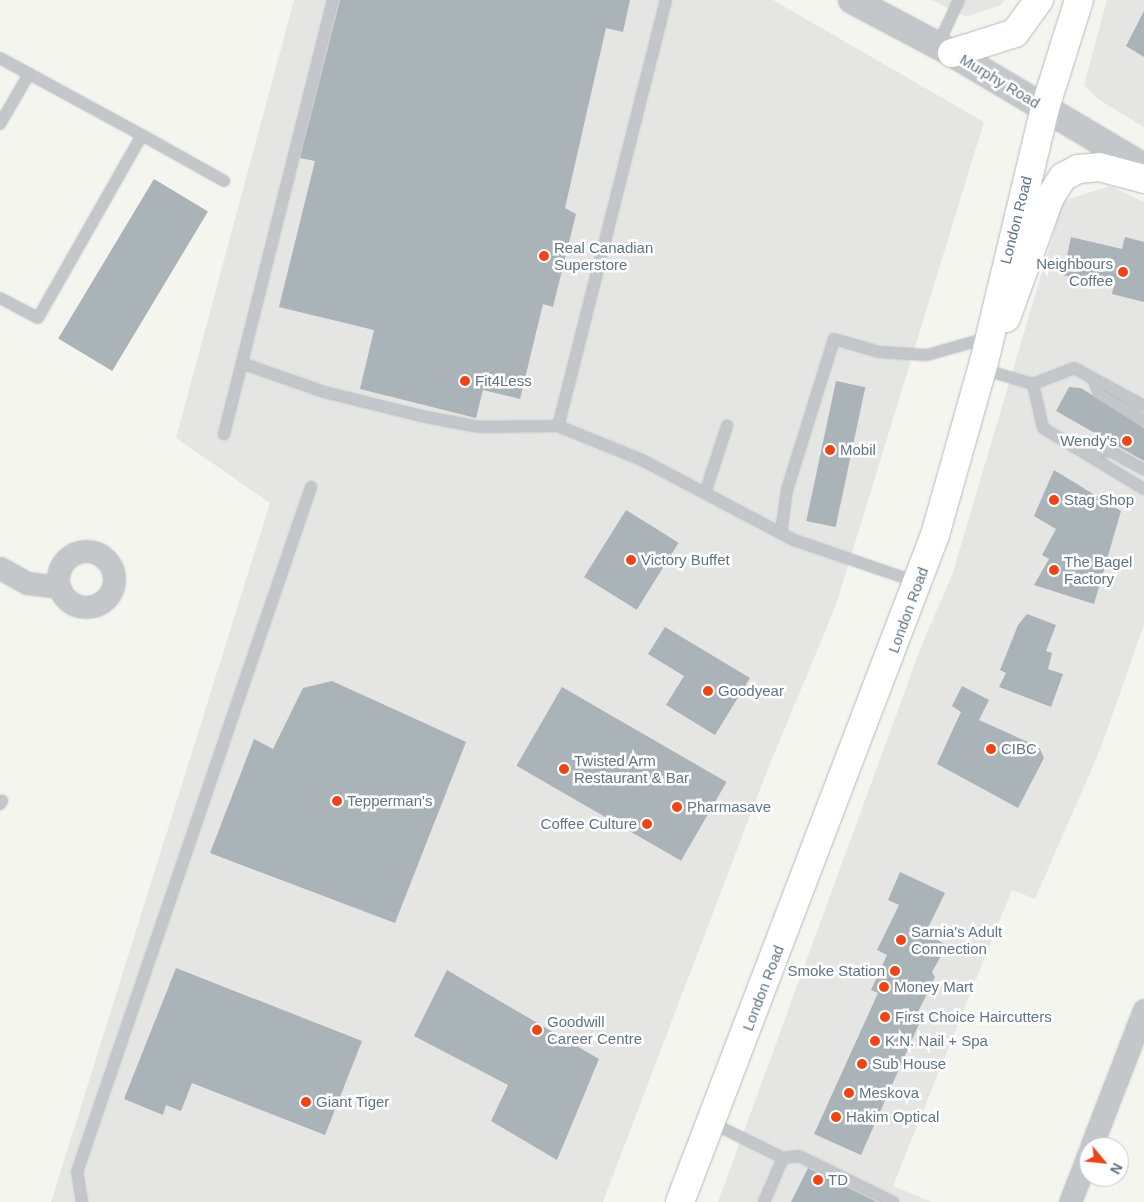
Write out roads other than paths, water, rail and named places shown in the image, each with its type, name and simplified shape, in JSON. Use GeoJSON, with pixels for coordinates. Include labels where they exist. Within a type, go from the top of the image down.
{"type":"FeatureCollection","features":[{"type":"Feature","properties":{"kind":"main road"},"geometry":{"type":"LineString","coordinates":[[945,49],[1015,33],[1039,0]]}},
{"type":"Feature","properties":{"kind":"main road","name":"London Road"},"geometry":{"type":"LineString","coordinates":[[680,1202],[918,583],[984,356],[1045,108],[1079,0]]}},
{"type":"Feature","properties":{"kind":"main road"},"geometry":{"type":"LineString","coordinates":[[984,356],[1014,303],[1058,181],[1088,166],[1144,179]]}},
{"type":"Feature","properties":{"kind":"street","name":"Murphy Road"},"geometry":{"type":"LineString","coordinates":[[852,0],[945,49],[1144,168]]}},
{"type":"Feature","properties":{"kind":"street"},"geometry":{"type":"LineString","coordinates":[[0,568],[27,583],[59,587]]}},
{"type":"Feature","properties":{"kind":"street"},"geometry":{"type":"LineString","coordinates":[[1095,1137],[1144,1010]]}},
{"type":"Feature","properties":{"kind":"street"},"geometry":{"type":"LineString","coordinates":[[1070,1202],[1079,1179]]}},
{"type":"Feature","properties":{"kind":"lane"},"geometry":{"type":"LineString","coordinates":[[224,434],[244,364],[333,0]]}},
{"type":"Feature","properties":{"kind":"lane"},"geometry":{"type":"LineString","coordinates":[[558,426],[666,0]]}},
{"type":"Feature","properties":{"kind":"lane"},"geometry":{"type":"LineString","coordinates":[[945,49],[959,0]]}},
{"type":"Feature","properties":{"kind":"lane"},"geometry":{"type":"LineString","coordinates":[[0,58],[224,181]]}},
{"type":"Feature","properties":{"kind":"lane"},"geometry":{"type":"LineString","coordinates":[[0,124],[29,74]]}},
{"type":"Feature","properties":{"kind":"lane"},"geometry":{"type":"LineString","coordinates":[[0,298],[38,318],[142,135]]}},
{"type":"Feature","properties":{"kind":"lane"},"geometry":{"type":"LineString","coordinates":[[781,533],[787,490],[834,339],[879,352],[984,356],[1033,384],[1043,428],[1144,489]]}},
{"type":"Feature","properties":{"kind":"lane"},"geometry":{"type":"LineString","coordinates":[[244,364],[324,392],[426,417],[479,427],[558,426],[642,460],[781,533],[918,583]]}},
{"type":"Feature","properties":{"kind":"lane"},"geometry":{"type":"LineString","coordinates":[[1033,384],[1074,368],[1144,406]]}},
{"type":"Feature","properties":{"kind":"lane"},"geometry":{"type":"LineString","coordinates":[[1093,379],[1099,394],[1144,421]]}},
{"type":"Feature","properties":{"kind":"lane"},"geometry":{"type":"LineString","coordinates":[[705,493],[727,426]]}},
{"type":"Feature","properties":{"kind":"lane"},"geometry":{"type":"LineString","coordinates":[[1079,450],[1112,452],[1144,470]]}},
{"type":"Feature","properties":{"kind":"lane"},"geometry":{"type":"LineString","coordinates":[[82,1202],[77,1172],[311,487]]}},
{"type":"Feature","properties":{"kind":"lane"},"geometry":{"type":"LineString","coordinates":[[711,1123],[783,1158],[799,1156],[893,1202]]}},
{"type":"Feature","properties":{"kind":"lane"},"geometry":{"type":"LineString","coordinates":[[764,1202],[783,1158]]}},
{"type":"Feature","properties":{"kind":"place","name":"Real Canadian Superstore"},"geometry":{"type":"Point","coordinates":[544,256]}},
{"type":"Feature","properties":{"kind":"place","name":"Neighbours Coffee"},"geometry":{"type":"Point","coordinates":[1123,272]}},
{"type":"Feature","properties":{"kind":"place","name":"Fit4Less"},"geometry":{"type":"Point","coordinates":[465,381]}},
{"type":"Feature","properties":{"kind":"place","name":"Wendy's"},"geometry":{"type":"Point","coordinates":[1127,441]}},
{"type":"Feature","properties":{"kind":"place","name":"Mobil"},"geometry":{"type":"Point","coordinates":[830,450]}},
{"type":"Feature","properties":{"kind":"place","name":"Stag Shop"},"geometry":{"type":"Point","coordinates":[1054,500]}},
{"type":"Feature","properties":{"kind":"place","name":"Victory Buffet"},"geometry":{"type":"Point","coordinates":[631,560]}},
{"type":"Feature","properties":{"kind":"place","name":"The Bagel Factory"},"geometry":{"type":"Point","coordinates":[1054,570]}},
{"type":"Feature","properties":{"kind":"place","name":"Goodyear"},"geometry":{"type":"Point","coordinates":[708,691]}},
{"type":"Feature","properties":{"kind":"place","name":"CIBC"},"geometry":{"type":"Point","coordinates":[991,749]}},
{"type":"Feature","properties":{"kind":"place","name":"Twisted Arm Restaurant & Bar"},"geometry":{"type":"Point","coordinates":[564,769]}},
{"type":"Feature","properties":{"kind":"place","name":"Tepperman's"},"geometry":{"type":"Point","coordinates":[337,801]}},
{"type":"Feature","properties":{"kind":"place","name":"Pharmasave"},"geometry":{"type":"Point","coordinates":[677,807]}},
{"type":"Feature","properties":{"kind":"place","name":"Coffee Culture"},"geometry":{"type":"Point","coordinates":[647,824]}},
{"type":"Feature","properties":{"kind":"place","name":"Sarnia's Adult Connection"},"geometry":{"type":"Point","coordinates":[901,940]}},
{"type":"Feature","properties":{"kind":"place","name":"Smoke Station"},"geometry":{"type":"Point","coordinates":[895,971]}},
{"type":"Feature","properties":{"kind":"place","name":"Money Mart"},"geometry":{"type":"Point","coordinates":[884,987]}},
{"type":"Feature","properties":{"kind":"place","name":"First Choice Haircutters"},"geometry":{"type":"Point","coordinates":[885,1017]}},
{"type":"Feature","properties":{"kind":"place","name":"Goodwill Career Centre"},"geometry":{"type":"Point","coordinates":[537,1030]}},
{"type":"Feature","properties":{"kind":"place","name":"K.N. Nail + Spa"},"geometry":{"type":"Point","coordinates":[875,1041]}},
{"type":"Feature","properties":{"kind":"place","name":"Sub House"},"geometry":{"type":"Point","coordinates":[862,1064]}},
{"type":"Feature","properties":{"kind":"place","name":"Meskova"},"geometry":{"type":"Point","coordinates":[849,1093]}},
{"type":"Feature","properties":{"kind":"place","name":"Giant Tiger"},"geometry":{"type":"Point","coordinates":[306,1102]}},
{"type":"Feature","properties":{"kind":"place","name":"Hakim Optical"},"geometry":{"type":"Point","coordinates":[836,1117]}},
{"type":"Feature","properties":{"kind":"place","name":"TD"},"geometry":{"type":"Point","coordinates":[818,1180]}}]}
